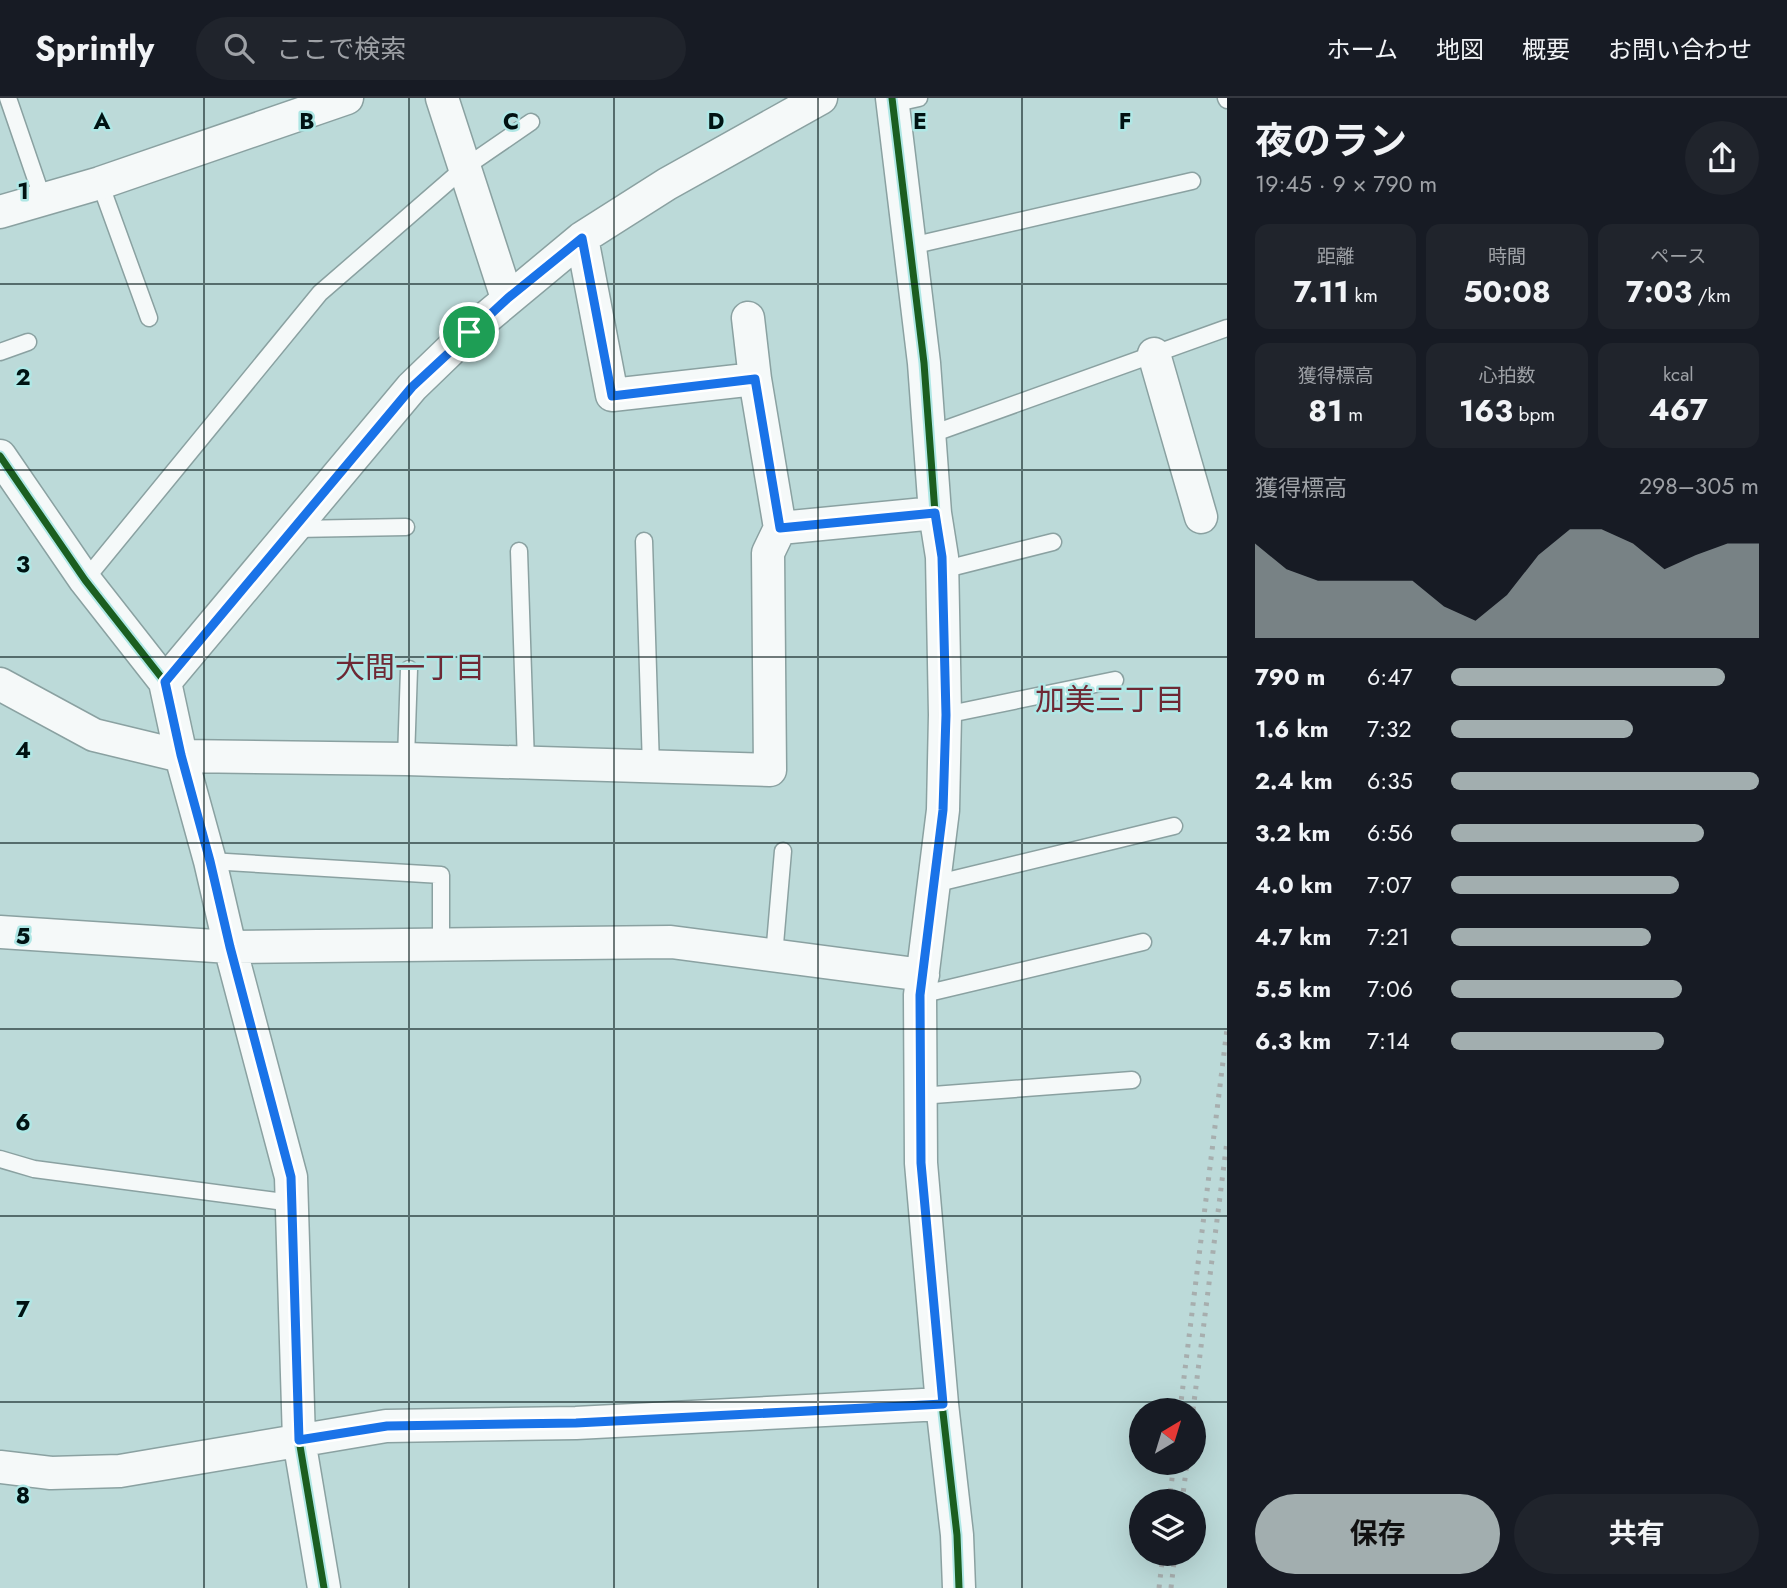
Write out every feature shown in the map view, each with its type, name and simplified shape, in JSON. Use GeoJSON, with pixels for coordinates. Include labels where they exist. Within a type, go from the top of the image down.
{"type":"FeatureCollection","features":[{"type":"Feature","properties":{"kind":"street"},"geometry":{"type":"LineString","coordinates":[[0,212],[100,183],[347,98]]}},
{"type":"Feature","properties":{"kind":"street"},"geometry":{"type":"LineString","coordinates":[[442,98],[508,298]]}},
{"type":"Feature","properties":{"kind":"street"},"geometry":{"type":"LineString","coordinates":[[165,682],[412,387],[508,298],[582,238],[667,184],[821,98]]}},
{"type":"Feature","properties":{"kind":"street"},"geometry":{"type":"LineString","coordinates":[[901,100],[911,246],[942,570],[946,715],[943,810],[922,985],[921,1163],[957,1535],[959,1588]]}},
{"type":"Feature","properties":{"kind":"street"},"geometry":{"type":"LineString","coordinates":[[582,238],[612,396],[755,379]]}},
{"type":"Feature","properties":{"kind":"street"},"geometry":{"type":"LineString","coordinates":[[0,684],[94,736],[181,755],[770,770],[768,553],[780,528],[755,379],[748,318]]}},
{"type":"Feature","properties":{"kind":"street"},"geometry":{"type":"LineString","coordinates":[[1154,354],[1201,517]]}},
{"type":"Feature","properties":{"kind":"street"},"geometry":{"type":"LineString","coordinates":[[0,456],[85,580],[165,682],[181,755],[291,1177],[299,1440],[324,1588]]}},
{"type":"Feature","properties":{"kind":"street"},"geometry":{"type":"LineString","coordinates":[[780,528],[935,513]]}},
{"type":"Feature","properties":{"kind":"street"},"geometry":{"type":"LineString","coordinates":[[0,932],[230,947],[671,942],[774,956],[922,985]]}},
{"type":"Feature","properties":{"kind":"street"},"geometry":{"type":"LineString","coordinates":[[0,1467],[51,1473],[120,1471],[387,1426],[576,1423],[943,1404]]}},
{"type":"Feature","properties":{"kind":"lane"},"geometry":{"type":"LineString","coordinates":[[8,98],[43,200]]}},
{"type":"Feature","properties":{"kind":"lane"},"geometry":{"type":"LineString","coordinates":[[85,580],[320,293],[464,168],[531,122]]}},
{"type":"Feature","properties":{"kind":"lane"},"geometry":{"type":"LineString","coordinates":[[911,246],[1192,181]]}},
{"type":"Feature","properties":{"kind":"lane"},"geometry":{"type":"LineString","coordinates":[[100,183],[149,318]]}},
{"type":"Feature","properties":{"kind":"lane"},"geometry":{"type":"LineString","coordinates":[[929,435],[1227,328]]}},
{"type":"Feature","properties":{"kind":"lane"},"geometry":{"type":"LineString","coordinates":[[0,352],[28,342]]}},
{"type":"Feature","properties":{"kind":"lane"},"geometry":{"type":"LineString","coordinates":[[293,529],[406,527]]}},
{"type":"Feature","properties":{"kind":"lane"},"geometry":{"type":"LineString","coordinates":[[644,541],[651,767]]}},
{"type":"Feature","properties":{"kind":"lane"},"geometry":{"type":"LineString","coordinates":[[942,570],[1054,542]]}},
{"type":"Feature","properties":{"kind":"lane"},"geometry":{"type":"LineString","coordinates":[[519,551],[527,763]]}},
{"type":"Feature","properties":{"kind":"lane"},"geometry":{"type":"LineString","coordinates":[[406,759],[410,669]]}},
{"type":"Feature","properties":{"kind":"lane"},"geometry":{"type":"LineString","coordinates":[[946,715],[1115,680]]}},
{"type":"Feature","properties":{"kind":"lane"},"geometry":{"type":"LineString","coordinates":[[934,884],[1174,826]]}},
{"type":"Feature","properties":{"kind":"lane"},"geometry":{"type":"LineString","coordinates":[[774,956],[783,851]]}},
{"type":"Feature","properties":{"kind":"lane"},"geometry":{"type":"LineString","coordinates":[[210,861],[441,875],[441,944]]}},
{"type":"Feature","properties":{"kind":"lane"},"geometry":{"type":"LineString","coordinates":[[922,985],[1143,942]]}},
{"type":"Feature","properties":{"kind":"lane"},"geometry":{"type":"LineString","coordinates":[[920,1096],[1132,1080]]}},
{"type":"Feature","properties":{"kind":"lane"},"geometry":{"type":"LineString","coordinates":[[0,1159],[34,1169],[292,1203]]}},
{"type":"Feature","properties":{"kind":"railway"},"geometry":{"type":"LineString","coordinates":[[1181,1398],[1227,1029]]}},
{"type":"Feature","properties":{"kind":"railway"},"geometry":{"type":"LineString","coordinates":[[1195,1398],[1227,1141]]}},
{"type":"Feature","properties":{"kind":"railway"},"geometry":{"type":"LineString","coordinates":[[1171,1489],[1172,1475]]}},
{"type":"Feature","properties":{"kind":"railway"},"geometry":{"type":"LineString","coordinates":[[1184,1489],[1185,1475]]}},
{"type":"Feature","properties":{"kind":"railway"},"geometry":{"type":"LineString","coordinates":[[1159,1588],[1162,1566]]}},
{"type":"Feature","properties":{"kind":"railway"},"geometry":{"type":"LineString","coordinates":[[1171,1588],[1174,1566]]}},
{"type":"Feature","properties":{"kind":"cycle path"},"geometry":{"type":"LineString","coordinates":[[892,98],[924,363],[935,513],[942,557],[945,715],[943,810],[920,995],[921,1163],[942,1404],[957,1535],[959,1588]]}},
{"type":"Feature","properties":{"kind":"cycle path"},"geometry":{"type":"LineString","coordinates":[[0,456],[85,580],[165,682],[181,756],[291,1177],[299,1440],[324,1588]]}},
{"type":"Feature","properties":{"kind":"district","name":"大間一丁目"},"geometry":{"type":"Point","coordinates":[410,667]}},
{"type":"Feature","properties":{"kind":"district","name":"加美三丁目"},"geometry":{"type":"Point","coordinates":[1110,699]}},
{"type":"Feature","properties":{"kind":"route"},"geometry":{"type":"LineString","coordinates":[[582,238],[612,396],[755,379],[780,528],[935,513],[942,557],[946,715],[943,810],[920,995],[921,1163],[943,1404],[576,1423],[387,1426],[299,1440],[291,1177],[181,755],[165,682],[412,387],[469,332],[582,238]]}}]}
